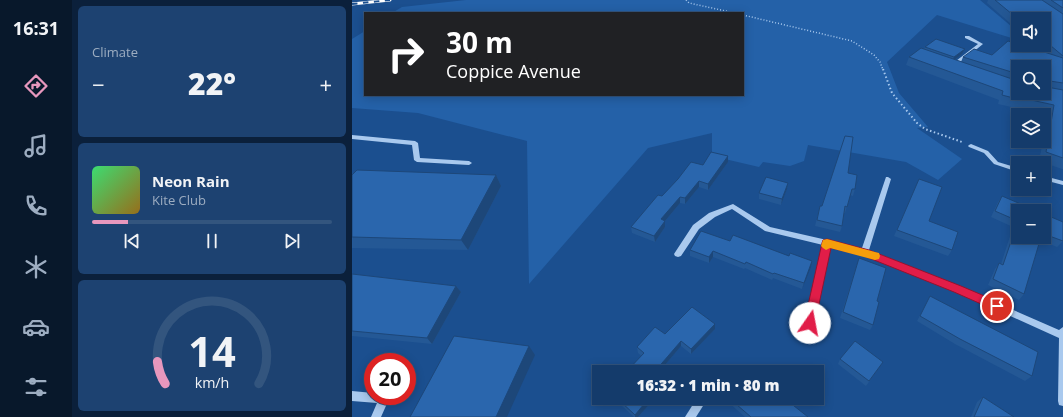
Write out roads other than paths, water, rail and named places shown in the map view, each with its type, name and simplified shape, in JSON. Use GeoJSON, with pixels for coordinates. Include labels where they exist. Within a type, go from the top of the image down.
{"type":"FeatureCollection","features":[{"type":"Feature","properties":{"kind":"street"},"geometry":{"type":"LineString","coordinates":[[954,65],[982,44],[967,37]]}},
{"type":"Feature","properties":{"kind":"street"},"geometry":{"type":"LineString","coordinates":[[947,63],[961,68]]}},
{"type":"Feature","properties":{"kind":"street"},"geometry":{"type":"LineString","coordinates":[[352,137],[415,142],[417,160],[469,163]]}},
{"type":"Feature","properties":{"kind":"street"},"geometry":{"type":"LineString","coordinates":[[972,146],[986,152],[996,163],[1011,168]]}},
{"type":"Feature","properties":{"kind":"street"},"geometry":{"type":"LineString","coordinates":[[865,252],[888,180]]}},
{"type":"Feature","properties":{"kind":"street"},"geometry":{"type":"LineString","coordinates":[[1051,180],[1063,184]]}},
{"type":"Feature","properties":{"kind":"street"},"geometry":{"type":"LineString","coordinates":[[678,254],[696,228],[712,215],[733,206],[768,229],[865,252],[1062,333],[1063,401]]}},
{"type":"Feature","properties":{"kind":"street"},"geometry":{"type":"LineString","coordinates":[[810,323],[827,243]]}},
{"type":"Feature","properties":{"kind":"street"},"geometry":{"type":"LineString","coordinates":[[352,396],[384,399],[376,417]]}},
{"type":"Feature","properties":{"kind":"street"},"geometry":{"type":"LineString","coordinates":[[690,417],[698,405]]}},
{"type":"Feature","properties":{"kind":"railway"},"geometry":{"type":"LineString","coordinates":[[352,4],[390,0]]}}]}
